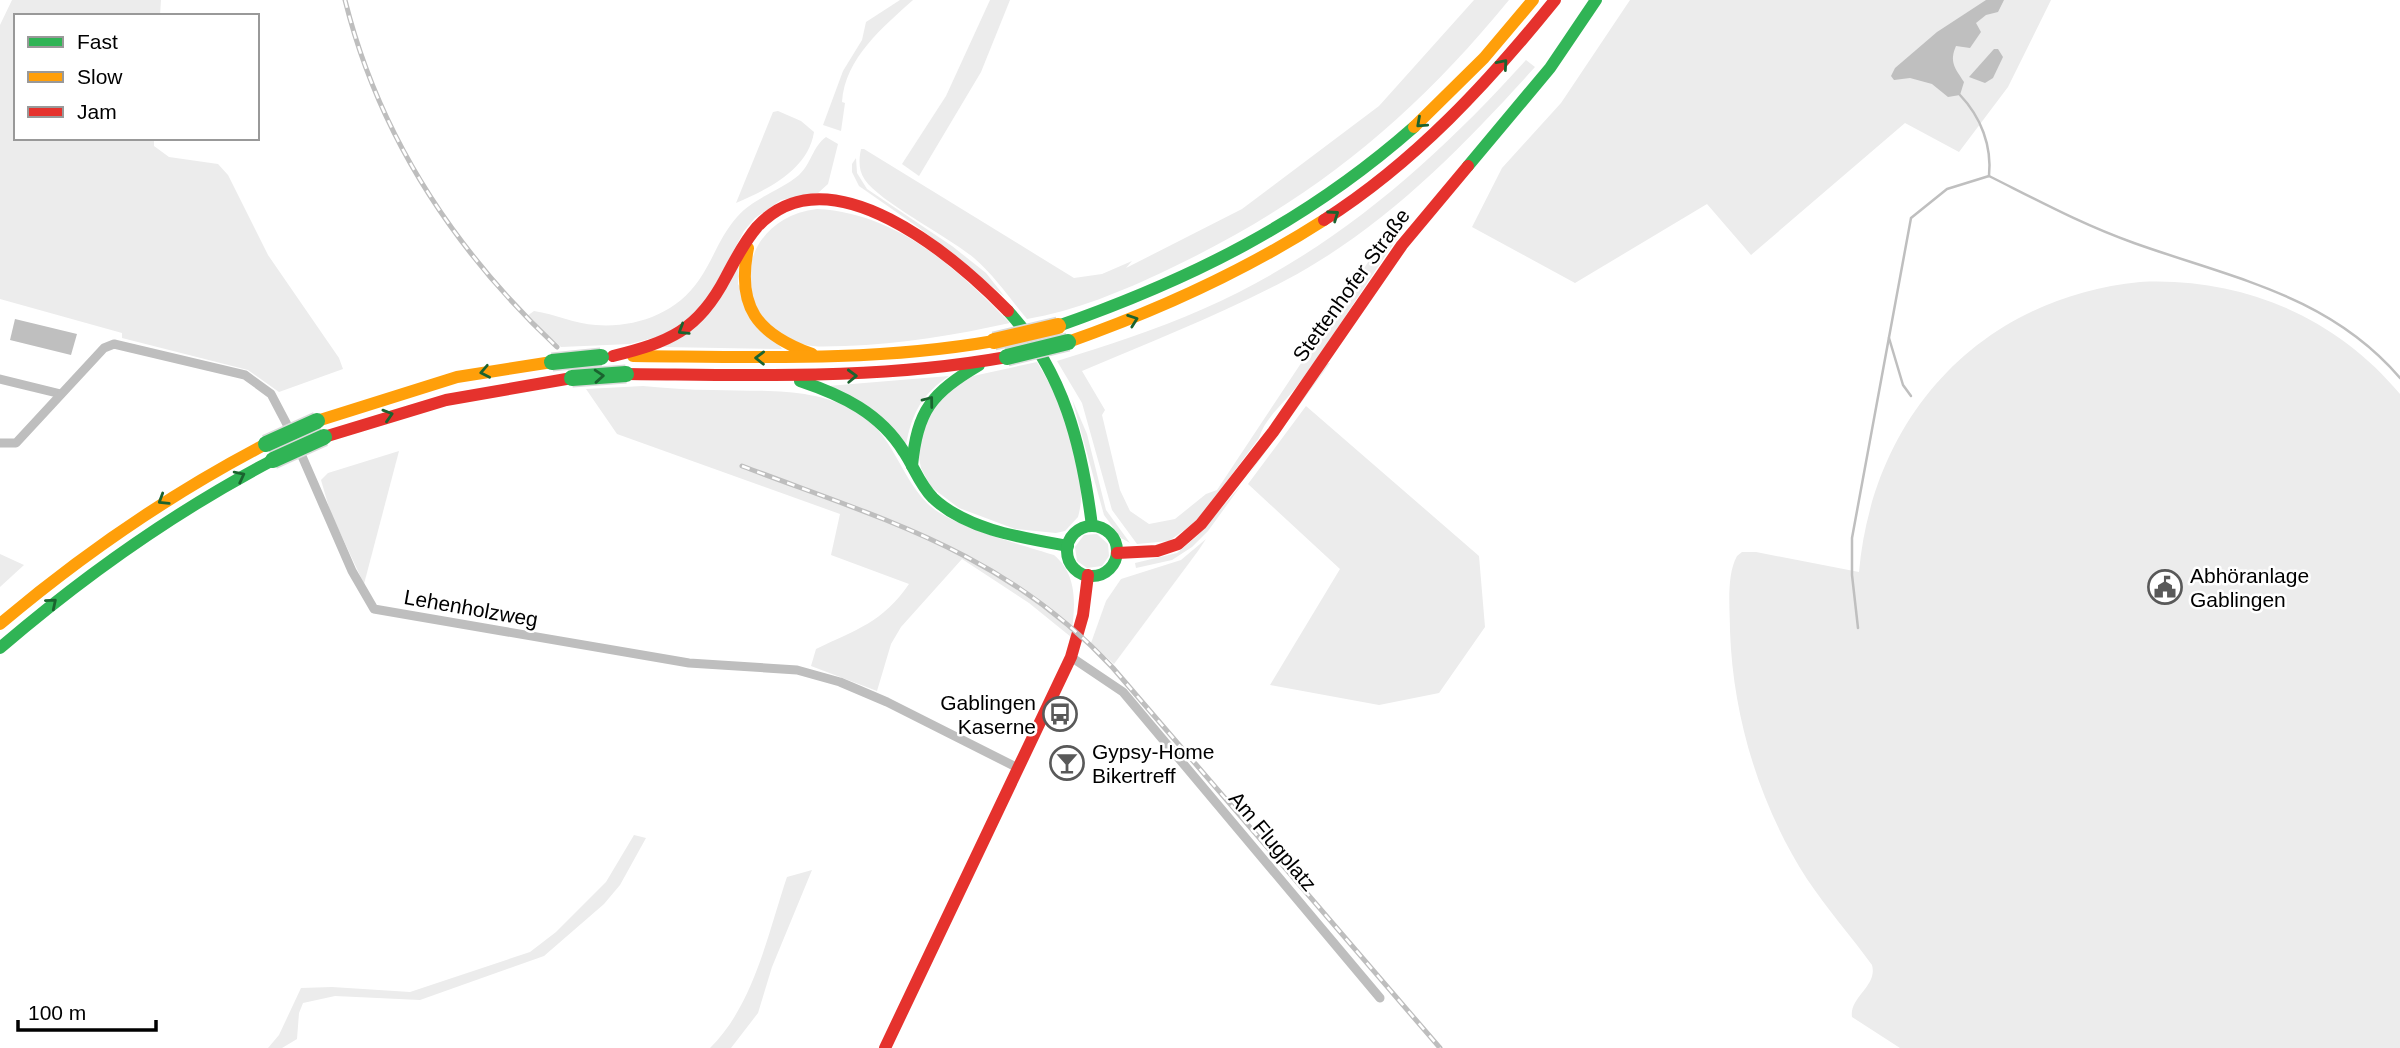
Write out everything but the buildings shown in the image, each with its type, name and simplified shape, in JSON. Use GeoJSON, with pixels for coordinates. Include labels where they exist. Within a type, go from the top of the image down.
{"type":"FeatureCollection","features":[{"type":"Feature","properties":{"kind":"main road"},"geometry":{"type":"LineString","coordinates":[[0,624],[118,530],[196,480],[266,443],[370,402],[457,377],[552,362],[607,357],[828,359],[897,355],[994,341],[1058,326],[1113,308],[1192,276],[1267,237],[1314,208],[1376,162],[1433,113],[1487,56],[1533,0]]}},
{"type":"Feature","properties":{"kind":"main road"},"geometry":{"type":"LineString","coordinates":[[0,648],[127,545],[227,483],[324,437],[394,413],[462,395],[572,377],[626,374],[887,374],[989,360],[1068,342],[1204,290],[1266,258],[1339,212],[1397,169],[1466,105],[1555,0]]}},
{"type":"Feature","properties":{"kind":"main road","name":"Stettenhofer Straße"},"geometry":{"type":"LineString","coordinates":[[1117,553],[1157,551],[1178,544],[1201,524],[1273,432],[1402,245],[1550,68],[1597,0]]}},
{"type":"Feature","properties":{"kind":"main road"},"geometry":{"type":"LineString","coordinates":[[607,357],[645,348],[691,326],[715,301],[740,251],[766,218],[786,206],[803,201],[830,201],[852,205],[891,219],[960,263],[1000,300],[1034,342],[1054,375],[1076,423],[1092,526]]}},
{"type":"Feature","properties":{"kind":"main road"},"geometry":{"type":"LineString","coordinates":[[751,237],[743,284],[757,321],[788,345],[828,359]]}},
{"type":"Feature","properties":{"kind":"main road"},"geometry":{"type":"LineString","coordinates":[[912,466],[918,421],[932,396],[946,384],[989,360]]}},
{"type":"Feature","properties":{"kind":"main road"},"geometry":{"type":"LineString","coordinates":[[784,376],[847,397],[866,409],[886,426],[926,491],[956,513],[1031,540],[1068,546]]}},
{"type":"Feature","properties":{"kind":"main road"},"geometry":{"type":"LineString","coordinates":[[1092,526],[1110,533],[1117,553],[1107,571],[1088,575],[1072,565],[1068,546],[1074,533],[1092,526]]}},
{"type":"Feature","properties":{"kind":"main road"},"geometry":{"type":"LineString","coordinates":[[885,1048],[1071,657],[1083,615],[1088,575]]}},
{"type":"Feature","properties":{"kind":"street","name":"Lehenholzweg"},"geometry":{"type":"LineString","coordinates":[[0,443],[16,443],[104,348],[114,344],[245,375],[261,384],[277,402],[352,570],[374,609],[689,663],[797,670],[840,682],[887,702],[1018,768]]}},
{"type":"Feature","properties":{"kind":"street"},"geometry":{"type":"LineString","coordinates":[[0,379],[61,394]]}},
{"type":"Feature","properties":{"kind":"street","name":"Am Flugplatz"},"geometry":{"type":"LineString","coordinates":[[1071,657],[1123,692],[1380,998]]}},
{"type":"Feature","properties":{"kind":"shaded area"},"geometry":{"type":"Polygon","coordinates":[[[12,0],[161,0],[160,14],[14,14],[14,140],[154,140],[154,146],[169,157],[218,164],[228,175],[268,255],[339,358],[343,369],[279,392],[248,370],[122,338],[122,333],[0,299],[0,25],[12,0]]]}},
{"type":"Feature","properties":{"kind":"shaded area"},"geometry":{"type":"Polygon","coordinates":[[[900,0],[913,0],[867,45],[850,71],[842,102],[845,103],[841,131],[823,125],[843,71],[862,40],[866,22],[900,0]]]}},
{"type":"Feature","properties":{"kind":"shaded area"},"geometry":{"type":"Polygon","coordinates":[[[990,0],[1010,0],[981,72],[919,176],[902,164],[946,96],[990,0]]]}},
{"type":"Feature","properties":{"kind":"shaded area"},"geometry":{"type":"Polygon","coordinates":[[[1474,0],[1509,0],[1434,84],[1395,121],[1312,187],[1266,217],[1167,270],[1063,311],[1027,319],[982,265],[885,199],[865,180],[861,172],[861,149],[864,149],[1074,278],[1102,274],[1132,261],[1126,268],[1242,209],[1379,106],[1474,0]]]}},
{"type":"Feature","properties":{"kind":"shaded area"},"geometry":{"type":"Polygon","coordinates":[[[1630,0],[2051,0],[2008,87],[1959,152],[1905,123],[1751,255],[1707,204],[1575,283],[1472,227],[1502,168],[1561,103],[1630,0]]]}},
{"type":"Feature","properties":{"kind":"shaded area"},"geometry":{"type":"Polygon","coordinates":[[[1986,0],[2004,0],[1998,12],[1986,15],[1976,23],[1981,32],[1970,48],[1956,46],[1953,61],[1964,82],[1960,95],[1948,97],[1932,84],[1910,78],[1894,80],[1891,76],[1895,68],[1937,32],[1986,0]]]}},
{"type":"Feature","properties":{"kind":"shaded area"},"geometry":{"type":"Polygon","coordinates":[[[1994,49],[1998,49],[2003,57],[1993,78],[1985,83],[1969,77],[1994,49]]]}},
{"type":"Feature","properties":{"kind":"shaded area"},"geometry":{"type":"Polygon","coordinates":[[[1526,60],[1535,67],[1479,127],[1420,185],[1356,237],[1322,260],[1261,293],[1082,371],[1105,410],[1102,415],[1120,490],[1130,511],[1149,524],[1175,519],[1206,494],[1217,490],[1390,229],[1390,239],[1397,239],[1313,365],[1271,416],[1259,438],[1197,521],[1169,541],[1137,544],[1112,510],[1082,403],[1057,361],[1185,317],[1295,261],[1337,233],[1417,169],[1454,135],[1526,60]]]}},
{"type":"Feature","properties":{"kind":"shaded area"},"geometry":{"type":"Polygon","coordinates":[[[778,111],[801,121],[814,132],[810,145],[804,157],[785,176],[736,203],[773,112],[778,111]]]}},
{"type":"Feature","properties":{"kind":"shaded area"},"geometry":{"type":"Polygon","coordinates":[[[826,137],[838,144],[828,184],[818,193],[781,200],[755,218],[744,231],[702,310],[668,334],[630,344],[561,347],[527,316],[534,311],[580,323],[611,325],[640,321],[667,310],[690,292],[726,232],[743,210],[799,175],[826,137]]]}},
{"type":"Feature","properties":{"kind":"shaded area"},"geometry":{"type":"Polygon","coordinates":[[[856,158],[857,173],[867,189],[952,246],[986,273],[1005,297],[922,230],[859,186],[852,172],[852,164],[856,158]]]}},
{"type":"Feature","properties":{"kind":"shaded area"},"geometry":{"type":"Polygon","coordinates":[[[817,209],[874,221],[924,247],[969,283],[1010,323],[928,338],[845,346],[802,344],[777,331],[760,314],[751,293],[750,271],[756,250],[769,231],[790,217],[817,209]]]}},
{"type":"Feature","properties":{"kind":"shaded area"},"geometry":{"type":"Polygon","coordinates":[[[739,262],[738,284],[782,349],[662,347],[677,340],[739,262]]]}},
{"type":"Feature","properties":{"kind":"shaded area"},"geometry":{"type":"Polygon","coordinates":[[[2140,282],[2214,286],[2284,307],[2316,323],[2346,343],[2400,394],[2400,1048],[1900,1048],[1852,1017],[1855,1003],[1871,979],[1872,965],[1807,879],[1790,851],[1752,760],[1743,728],[1732,664],[1729,593],[1731,573],[1737,556],[1742,552],[1756,552],[1859,572],[1869,515],[1886,463],[1912,415],[1945,374],[1985,339],[2031,312],[2083,293],[2140,282]]]}},
{"type":"Feature","properties":{"kind":"shaded area"},"geometry":{"type":"Polygon","coordinates":[[[15,319],[77,334],[71,355],[10,340],[15,319]]]}},
{"type":"Feature","properties":{"kind":"shaded area"},"geometry":{"type":"Polygon","coordinates":[[[1037,362],[1065,416],[1078,457],[1081,478],[1078,517],[1065,531],[1056,533],[1015,529],[959,508],[931,487],[921,468],[917,448],[933,400],[973,376],[1037,362]]]}},
{"type":"Feature","properties":{"kind":"shaded area"},"geometry":{"type":"Polygon","coordinates":[[[1330,363],[1245,480],[1324,364],[1330,363]]]}},
{"type":"Feature","properties":{"kind":"shaded area"},"geometry":{"type":"Polygon","coordinates":[[[949,376],[925,397],[920,405],[911,423],[906,445],[828,386],[949,376]]]}},
{"type":"Feature","properties":{"kind":"shaded area"},"geometry":{"type":"Polygon","coordinates":[[[643,386],[805,394],[857,412],[879,431],[917,492],[927,503],[969,527],[1054,555],[1062,563],[1068,573],[1073,593],[1071,637],[1029,603],[962,559],[901,627],[891,644],[877,691],[811,666],[816,649],[868,624],[889,608],[909,584],[831,555],[840,514],[617,434],[586,389],[643,386]]]}},
{"type":"Feature","properties":{"kind":"shaded area"},"geometry":{"type":"Polygon","coordinates":[[[1072,399],[1087,434],[1106,510],[1130,543],[1121,538],[1104,515],[1072,399]]]}},
{"type":"Feature","properties":{"kind":"shaded area"},"geometry":{"type":"Polygon","coordinates":[[[1306,406],[1479,556],[1485,627],[1439,693],[1379,705],[1270,685],[1340,569],[1248,484],[1306,406]]]}},
{"type":"Feature","properties":{"kind":"shaded area"},"geometry":{"type":"Polygon","coordinates":[[[399,451],[364,584],[330,511],[321,480],[328,473],[399,451]]]}},
{"type":"Feature","properties":{"kind":"shaded area"},"geometry":{"type":"Polygon","coordinates":[[[1242,484],[1208,531],[1192,547],[1172,560],[1136,568],[1135,563],[1177,553],[1196,537],[1242,484]]]}},
{"type":"Feature","properties":{"kind":"shaded area"},"geometry":{"type":"Polygon","coordinates":[[[1097,534],[1108,544],[1109,556],[1102,566],[1087,568],[1077,561],[1075,547],[1084,535],[1097,534]]]}},
{"type":"Feature","properties":{"kind":"shaded area"},"geometry":{"type":"Polygon","coordinates":[[[1206,539],[1114,664],[1091,643],[1106,601],[1121,579],[1181,560],[1206,539]]]}},
{"type":"Feature","properties":{"kind":"shaded area"},"geometry":{"type":"Polygon","coordinates":[[[0,554],[24,565],[0,587],[0,554]]]}},
{"type":"Feature","properties":{"kind":"shaded area"},"geometry":{"type":"Polygon","coordinates":[[[634,835],[646,838],[620,885],[604,904],[544,956],[420,1000],[335,996],[303,1003],[299,1013],[297,1039],[282,1048],[268,1048],[279,1035],[301,988],[332,987],[410,992],[530,952],[556,932],[606,882],[634,835]]]}},
{"type":"Feature","properties":{"kind":"shaded area"},"geometry":{"type":"Polygon","coordinates":[[[812,870],[772,967],[758,1013],[731,1048],[710,1048],[725,1031],[749,990],[787,877],[812,870]]]}},
{"type":"Feature","properties":{"kind":"waterway"},"geometry":{"type":"LineString","coordinates":[[1960,95],[1984,132],[1989,154],[1989,176]]}},
{"type":"Feature","properties":{"kind":"waterway"},"geometry":{"type":"LineString","coordinates":[[1858,628],[1852,575],[1852,538],[1911,218],[1947,189],[1989,176],[2115,236],[2277,293],[2342,327],[2372,350],[2400,378]]}},
{"type":"Feature","properties":{"kind":"waterway"},"geometry":{"type":"LineString","coordinates":[[1889,338],[1903,385],[1911,396]]}},
{"type":"Feature","properties":{"kind":"railway"},"geometry":{"type":"LineString","coordinates":[[345,0],[378,99],[400,145],[426,189],[486,272],[557,347]]}},
{"type":"Feature","properties":{"kind":"railway"},"geometry":{"type":"LineString","coordinates":[[742,466],[845,504],[940,544],[986,567],[1072,628],[1113,668],[1440,1048]]}},
{"type":"Feature","properties":{"kind":"traffic: fast"},"geometry":{"type":"LineString","coordinates":[[1468,166],[1550,68],[1596,0]]}},
{"type":"Feature","properties":{"kind":"traffic: fast"},"geometry":{"type":"LineString","coordinates":[[1058,326],[1155,288],[1246,244],[1332,192],[1414,127]]}},
{"type":"Feature","properties":{"kind":"traffic: fast"},"geometry":{"type":"LineString","coordinates":[[1008,311],[1027,334],[1057,385],[1083,467],[1092,526]]}},
{"type":"Feature","properties":{"kind":"traffic: fast"},"geometry":{"type":"LineString","coordinates":[[1007,357],[1068,342]]}},
{"type":"Feature","properties":{"kind":"traffic: fast"},"geometry":{"type":"LineString","coordinates":[[552,362],[601,357]]}},
{"type":"Feature","properties":{"kind":"traffic: fast"},"geometry":{"type":"LineString","coordinates":[[912,466],[918,431],[930,405],[949,385],[979,365]]}},
{"type":"Feature","properties":{"kind":"traffic: fast"},"geometry":{"type":"LineString","coordinates":[[572,378],[626,374]]}},
{"type":"Feature","properties":{"kind":"traffic: fast"},"geometry":{"type":"LineString","coordinates":[[800,381],[845,399],[884,426],[904,452],[928,493],[947,509],[996,531],[1068,546]]}},
{"type":"Feature","properties":{"kind":"traffic: fast"},"geometry":{"type":"LineString","coordinates":[[266,444],[317,421]]}},
{"type":"Feature","properties":{"kind":"traffic: fast"},"geometry":{"type":"LineString","coordinates":[[273,460],[324,437]]}},
{"type":"Feature","properties":{"kind":"traffic: fast"},"geometry":{"type":"LineString","coordinates":[[0,648],[131,546],[201,501],[273,460]]}},
{"type":"Feature","properties":{"kind":"traffic: fast"},"geometry":{"type":"LineString","coordinates":[[1092,526],[1110,533],[1117,551],[1110,569],[1092,576],[1074,569],[1067,551],[1074,533],[1092,526]]}},
{"type":"Feature","properties":{"kind":"traffic: slow"},"geometry":{"type":"LineString","coordinates":[[1414,127],[1484,58],[1533,0]]}},
{"type":"Feature","properties":{"kind":"traffic: slow"},"geometry":{"type":"LineString","coordinates":[[1068,342],[1135,317],[1200,288],[1263,256],[1324,220]]}},
{"type":"Feature","properties":{"kind":"traffic: slow"},"geometry":{"type":"LineString","coordinates":[[748,248],[745,287],[755,316],[777,337],[812,354]]}},
{"type":"Feature","properties":{"kind":"traffic: slow"},"geometry":{"type":"LineString","coordinates":[[994,341],[1058,326]]}},
{"type":"Feature","properties":{"kind":"traffic: slow"},"geometry":{"type":"LineString","coordinates":[[633,356],[859,355],[949,348],[994,341]]}},
{"type":"Feature","properties":{"kind":"traffic: slow"},"geometry":{"type":"LineString","coordinates":[[317,421],[457,377],[552,362]]}},
{"type":"Feature","properties":{"kind":"traffic: slow"},"geometry":{"type":"LineString","coordinates":[[0,624],[63,573],[128,526],[196,483],[266,444]]}},
{"type":"Feature","properties":{"kind":"traffic: jam"},"geometry":{"type":"LineString","coordinates":[[1324,220],[1389,173],[1419,147],[1476,91],[1555,0]]}},
{"type":"Feature","properties":{"kind":"traffic: jam"},"geometry":{"type":"LineString","coordinates":[[1117,553],[1157,551],[1178,544],[1201,524],[1273,432],[1402,245],[1468,166]]}},
{"type":"Feature","properties":{"kind":"traffic: jam"},"geometry":{"type":"LineString","coordinates":[[613,356],[650,345],[680,332],[704,310],[757,227],[786,206],[819,199],[854,205],[890,219],[957,264],[1008,311]]}},
{"type":"Feature","properties":{"kind":"traffic: jam"},"geometry":{"type":"LineString","coordinates":[[626,374],[864,373],[911,370],[1007,357]]}},
{"type":"Feature","properties":{"kind":"traffic: jam"},"geometry":{"type":"LineString","coordinates":[[324,437],[446,400],[572,378]]}},
{"type":"Feature","properties":{"kind":"traffic: jam"},"geometry":{"type":"LineString","coordinates":[[885,1048],[1071,657],[1083,615],[1088,575]]}},
{"type":"Feature","properties":{"kind":"place","name":"Abhöranlage Gablingen"},"geometry":{"type":"Point","coordinates":[2165,587]}},
{"type":"Feature","properties":{"kind":"place","name":"Gablingen Kaserne"},"geometry":{"type":"Point","coordinates":[1060,714]}},
{"type":"Feature","properties":{"kind":"place","name":"Gypsy-Home Bikertreff"},"geometry":{"type":"Point","coordinates":[1067,763]}}]}
